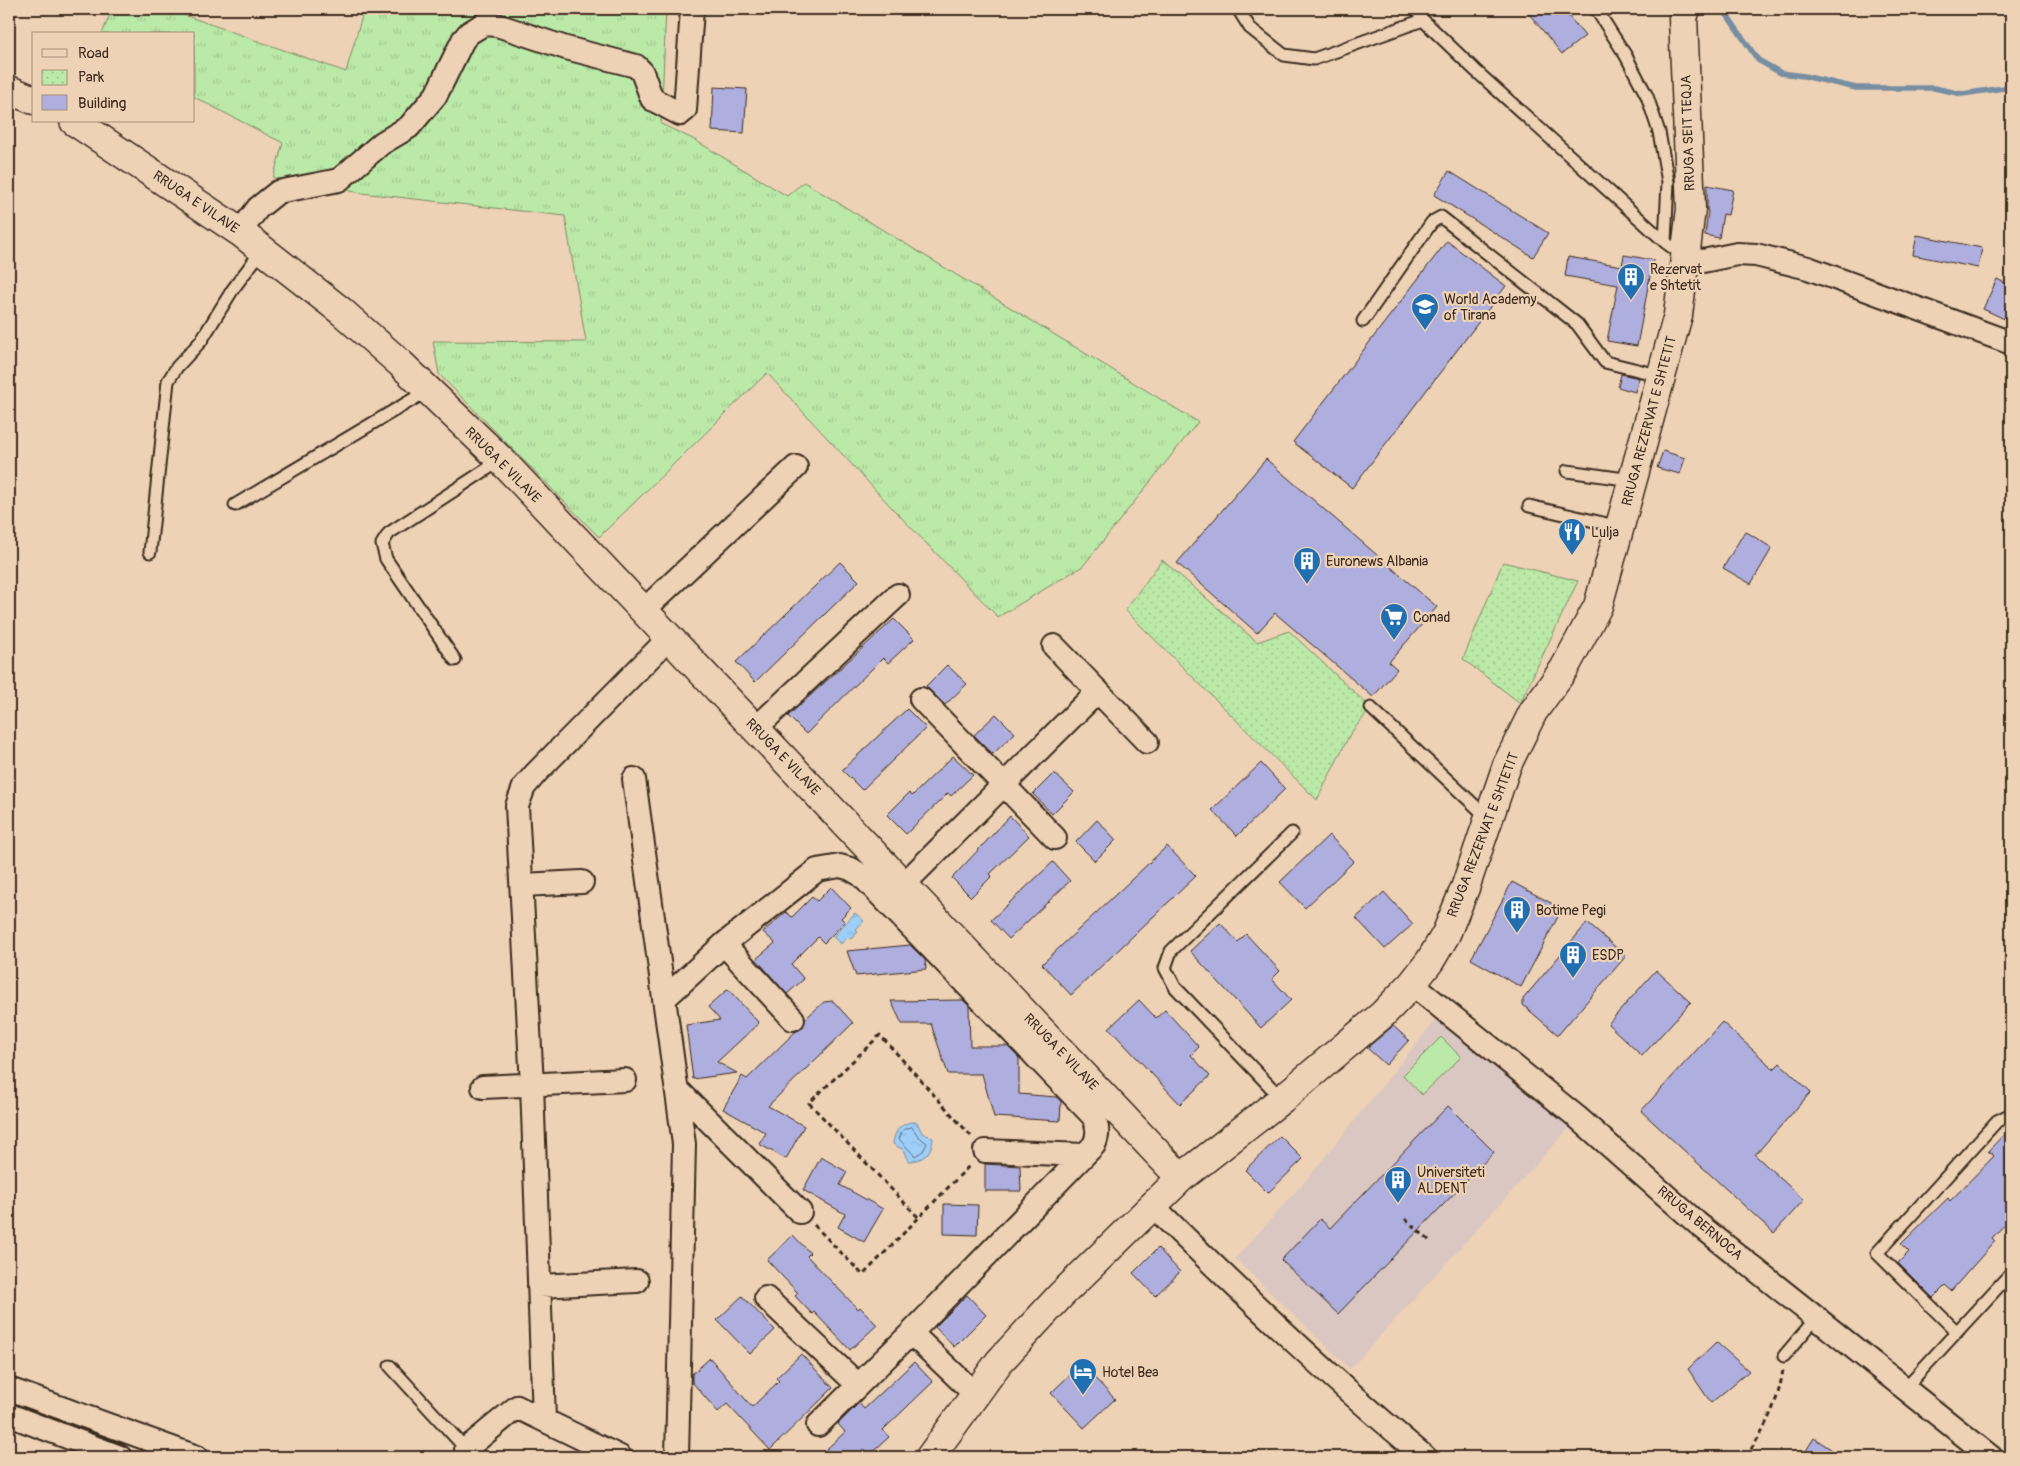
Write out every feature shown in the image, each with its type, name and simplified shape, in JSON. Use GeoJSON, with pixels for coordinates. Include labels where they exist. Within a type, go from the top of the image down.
{"type":"FeatureCollection","features":[{"type":"Feature","properties":{"kind":"street"},"geometry":{"type":"LineString","coordinates":[[240,232],[258,208],[278,192],[339,180],[382,144],[409,127],[436,95],[463,40],[482,16],[497,26],[566,48],[636,66],[642,72],[652,99],[680,114],[685,110],[692,9]]}},
{"type":"Feature","properties":{"kind":"street","name":"RRUGA SEIT TEQJA"},"geometry":{"type":"LineString","coordinates":[[1674,248],[1691,209],[1683,18],[1686,9]]}},
{"type":"Feature","properties":{"kind":"street"},"geometry":{"type":"LineString","coordinates":[[9,90],[32,99]]}},
{"type":"Feature","properties":{"kind":"street","name":"RRUGA E VILAVE"},"geometry":{"type":"LineString","coordinates":[[75,122],[263,249],[354,322],[501,460],[1181,1178]]}},
{"type":"Feature","properties":{"kind":"street"},"geometry":{"type":"LineString","coordinates":[[1674,248],[1703,261],[1737,254],[1756,255],[1808,268],[2011,343]]}},
{"type":"Feature","properties":{"kind":"street","name":"RRUGA REZERVAT E SHTETIT"},"geometry":{"type":"LineString","coordinates":[[1181,1178],[1282,1099],[1382,1015],[1412,984],[1430,961],[1446,934],[1465,888],[1507,765],[1533,712],[1564,669],[1598,606],[1678,315],[1674,248]]}},
{"type":"Feature","properties":{"kind":"street"},"geometry":{"type":"LineString","coordinates":[[644,610],[796,467]]}},
{"type":"Feature","properties":{"kind":"street"},"geometry":{"type":"LineString","coordinates":[[756,728],[898,595]]}},
{"type":"Feature","properties":{"kind":"street"},"geometry":{"type":"LineString","coordinates":[[544,1419],[532,1085],[517,806],[524,787],[670,637]]}},
{"type":"Feature","properties":{"kind":"street"},"geometry":{"type":"LineString","coordinates":[[1054,646],[1147,742]]}},
{"type":"Feature","properties":{"kind":"street"},"geometry":{"type":"LineString","coordinates":[[903,885],[1098,691]]}},
{"type":"Feature","properties":{"kind":"street"},"geometry":{"type":"LineString","coordinates":[[921,699],[1055,838]]}},
{"type":"Feature","properties":{"kind":"street"},"geometry":{"type":"LineString","coordinates":[[634,779],[684,1144],[676,1457]]}},
{"type":"Feature","properties":{"kind":"street"},"geometry":{"type":"LineString","coordinates":[[840,866],[860,838]]}},
{"type":"Feature","properties":{"kind":"street"},"geometry":{"type":"LineString","coordinates":[[664,999],[724,944],[817,870],[840,866],[851,869],[861,875],[1093,1116],[1097,1123],[1097,1138],[1084,1155],[912,1333],[818,1425]]}},
{"type":"Feature","properties":{"kind":"street"},"geometry":{"type":"LineString","coordinates":[[522,885],[582,882]]}},
{"type":"Feature","properties":{"kind":"street"},"geometry":{"type":"LineString","coordinates":[[724,944],[793,1019]]}},
{"type":"Feature","properties":{"kind":"street","name":"RRUGA BERNOCA"},"geometry":{"type":"LineString","coordinates":[[1412,984],[1577,1116],[1697,1223],[1991,1457]]}},
{"type":"Feature","properties":{"kind":"street"},"geometry":{"type":"LineString","coordinates":[[483,1086],[625,1080]]}},
{"type":"Feature","properties":{"kind":"street"},"geometry":{"type":"LineString","coordinates":[[677,1089],[800,1212]]}},
{"type":"Feature","properties":{"kind":"street"},"geometry":{"type":"LineString","coordinates":[[985,1151],[1084,1155]]}},
{"type":"Feature","properties":{"kind":"street"},"geometry":{"type":"LineString","coordinates":[[930,1457],[975,1394],[1027,1330],[1181,1178]]}},
{"type":"Feature","properties":{"kind":"street"},"geometry":{"type":"LineString","coordinates":[[1153,1206],[1228,1281],[1331,1377],[1425,1457]]}},
{"type":"Feature","properties":{"kind":"street"},"geometry":{"type":"LineString","coordinates":[[539,1286],[637,1281]]}},
{"type":"Feature","properties":{"kind":"street"},"geometry":{"type":"LineString","coordinates":[[766,1298],[858,1384]]}},
{"type":"Feature","properties":{"kind":"street"},"geometry":{"type":"LineString","coordinates":[[912,1333],[975,1394]]}},
{"type":"Feature","properties":{"kind":"street"},"geometry":{"type":"LineString","coordinates":[[9,1389],[197,1457]]}},
{"type":"Feature","properties":{"kind":"street"},"geometry":{"type":"LineString","coordinates":[[470,1453],[517,1406],[620,1457]]}},
{"type":"Feature","properties":{"kind":"street"},"geometry":{"type":"LineString","coordinates":[[9,1415],[120,1457]]}},
{"type":"Feature","properties":{"kind":"lane"},"geometry":{"type":"LineString","coordinates":[[1238,9],[1250,28],[1284,55],[1314,59],[1424,20]]}},
{"type":"Feature","properties":{"kind":"lane"},"geometry":{"type":"LineString","coordinates":[[1416,9],[1424,20],[1577,164],[1674,248]]}},
{"type":"Feature","properties":{"kind":"lane","name":"RRUGA REZERVAT E SHTETIT"},"geometry":{"type":"LineString","coordinates":[[1596,9],[1626,56],[1647,96],[1659,132],[1668,182],[1674,248]]}},
{"type":"Feature","properties":{"kind":"lane"},"geometry":{"type":"LineString","coordinates":[[1362,321],[1432,222],[1441,217],[1577,324],[1605,362],[1662,376]]}},
{"type":"Feature","properties":{"kind":"lane"},"geometry":{"type":"LineString","coordinates":[[150,552],[168,380],[176,367],[201,341],[233,289],[263,249]]}},
{"type":"Feature","properties":{"kind":"lane"},"geometry":{"type":"LineString","coordinates":[[234,505],[427,391]]}},
{"type":"Feature","properties":{"kind":"lane"},"geometry":{"type":"LineString","coordinates":[[456,660],[386,559],[382,544],[389,533],[501,460]]}},
{"type":"Feature","properties":{"kind":"lane"},"geometry":{"type":"LineString","coordinates":[[1567,471],[1634,480]]}},
{"type":"Feature","properties":{"kind":"lane"},"geometry":{"type":"LineString","coordinates":[[1529,506],[1620,527]]}},
{"type":"Feature","properties":{"kind":"lane"},"geometry":{"type":"LineString","coordinates":[[1371,708],[1488,818]]}},
{"type":"Feature","properties":{"kind":"lane"},"geometry":{"type":"LineString","coordinates":[[1282,1099],[1175,987],[1165,968],[1171,951],[1292,833]]}},
{"type":"Feature","properties":{"kind":"lane"},"geometry":{"type":"LineString","coordinates":[[1957,1332],[1877,1253],[1998,1120],[2011,1114]]}},
{"type":"Feature","properties":{"kind":"lane"},"geometry":{"type":"LineString","coordinates":[[1905,1388],[2011,1273]]}},
{"type":"Feature","properties":{"kind":"lane"},"geometry":{"type":"LineString","coordinates":[[1784,1356],[1817,1317]]}},
{"type":"Feature","properties":{"kind":"lane"},"geometry":{"type":"LineString","coordinates":[[390,1366],[470,1453]]}},
{"type":"Feature","properties":{"kind":"path"},"geometry":{"type":"LineString","coordinates":[[800,1212],[863,1276],[918,1217],[985,1151],[880,1035],[809,1103],[918,1217]]}},
{"type":"Feature","properties":{"kind":"path"},"geometry":{"type":"LineString","coordinates":[[1406,1219],[1430,1242]]}},
{"type":"Feature","properties":{"kind":"path"},"geometry":{"type":"LineString","coordinates":[[1746,1457],[1778,1396],[1784,1356]]}},
{"type":"Feature","properties":{"kind":"shaded area"},"geometry":{"type":"Polygon","coordinates":[[[1436,1019],[1571,1126],[1350,1369],[1235,1259],[1312,1173],[1436,1019]]]}},
{"type":"Feature","properties":{"kind":"green space"},"geometry":{"type":"Polygon","coordinates":[[[112,9],[167,9],[346,72],[364,9],[666,9],[661,124],[693,139],[787,196],[804,182],[1198,422],[1083,566],[998,617],[893,509],[767,373],[599,537],[439,374],[433,341],[586,342],[565,216],[362,193],[273,178],[283,143],[195,98],[195,32],[103,32],[112,9]]]}},
{"type":"Feature","properties":{"kind":"green space"},"geometry":{"type":"Polygon","coordinates":[[[1162,560],[1257,642],[1289,631],[1371,708],[1350,734],[1317,800],[1125,610],[1162,560]]]}},
{"type":"Feature","properties":{"kind":"green space"},"geometry":{"type":"Polygon","coordinates":[[[1503,562],[1578,581],[1520,703],[1463,659],[1503,562]]]}},
{"type":"Feature","properties":{"kind":"green space"},"geometry":{"type":"Polygon","coordinates":[[[1441,1037],[1461,1057],[1422,1095],[1403,1075],[1441,1037]]]}},
{"type":"Feature","properties":{"kind":"water"},"geometry":{"type":"Polygon","coordinates":[[[855,913],[864,921],[856,929],[858,932],[851,939],[848,937],[841,944],[833,937],[855,913]]]}},
{"type":"Feature","properties":{"kind":"water"},"geometry":{"type":"Polygon","coordinates":[[[917,1122],[922,1133],[933,1138],[931,1148],[926,1155],[914,1161],[909,1161],[904,1150],[893,1144],[898,1130],[903,1125],[917,1122]]]}},
{"type":"Feature","properties":{"kind":"building"},"geometry":{"type":"Polygon","coordinates":[[[1525,9],[1563,9],[1585,36],[1562,54],[1525,9]]]}},
{"type":"Feature","properties":{"kind":"building"},"geometry":{"type":"Polygon","coordinates":[[[714,87],[747,89],[744,133],[712,131],[714,87]]]}},
{"type":"Feature","properties":{"kind":"building"},"geometry":{"type":"Polygon","coordinates":[[[1449,171],[1548,233],[1533,257],[1434,195],[1449,171]]]}},
{"type":"Feature","properties":{"kind":"building"},"geometry":{"type":"Polygon","coordinates":[[[1707,185],[1733,190],[1728,215],[1723,214],[1719,238],[1705,235],[1708,211],[1707,185]]]}},
{"type":"Feature","properties":{"kind":"building"},"geometry":{"type":"Polygon","coordinates":[[[1917,235],[1982,248],[1978,268],[1913,255],[1917,235]]]}},
{"type":"Feature","properties":{"kind":"building","name":"World Academy of Tirana"},"geometry":{"type":"Polygon","coordinates":[[[1447,241],[1506,286],[1352,488],[1293,442],[1447,241]]]}},
{"type":"Feature","properties":{"kind":"building","name":"Rezervat e Shtetit"},"geometry":{"type":"Polygon","coordinates":[[[1624,255],[1653,260],[1637,346],[1607,341],[1618,285],[1565,276],[1568,257],[1622,266],[1624,255]]]}},
{"type":"Feature","properties":{"kind":"building"},"geometry":{"type":"Polygon","coordinates":[[[1997,279],[2011,286],[2011,322],[1983,309],[1997,279]]]}},
{"type":"Feature","properties":{"kind":"building"},"geometry":{"type":"Polygon","coordinates":[[[1621,374],[1639,378],[1635,392],[1618,387],[1621,374]]]}},
{"type":"Feature","properties":{"kind":"building"},"geometry":{"type":"Polygon","coordinates":[[[1663,451],[1685,458],[1680,474],[1657,468],[1663,451]]]}},
{"type":"Feature","properties":{"kind":"building","name":"Euronews Albania"},"geometry":{"type":"Polygon","coordinates":[[[1266,459],[1437,607],[1389,662],[1397,669],[1373,697],[1275,613],[1257,633],[1177,563],[1266,459]]]}},
{"type":"Feature","properties":{"kind":"building"},"geometry":{"type":"Polygon","coordinates":[[[1745,531],[1772,548],[1751,584],[1723,568],[1745,531]]]}},
{"type":"Feature","properties":{"kind":"building"},"geometry":{"type":"Polygon","coordinates":[[[840,562],[859,581],[755,682],[736,662],[840,562]]]}},
{"type":"Feature","properties":{"kind":"building"},"geometry":{"type":"Polygon","coordinates":[[[894,619],[914,639],[888,663],[883,658],[806,734],[788,716],[894,619]]]}},
{"type":"Feature","properties":{"kind":"building"},"geometry":{"type":"Polygon","coordinates":[[[947,665],[967,684],[945,705],[926,686],[947,665]]]}},
{"type":"Feature","properties":{"kind":"building"},"geometry":{"type":"Polygon","coordinates":[[[907,709],[926,728],[862,790],[842,770],[907,709]]]}},
{"type":"Feature","properties":{"kind":"building"},"geometry":{"type":"Polygon","coordinates":[[[996,714],[1015,733],[993,754],[974,735],[996,714]]]}},
{"type":"Feature","properties":{"kind":"building"},"geometry":{"type":"Polygon","coordinates":[[[953,756],[973,775],[951,796],[948,793],[906,834],[887,815],[909,793],[912,796],[953,756]]]}},
{"type":"Feature","properties":{"kind":"building"},"geometry":{"type":"Polygon","coordinates":[[[1261,763],[1285,789],[1237,836],[1212,810],[1261,763]]]}},
{"type":"Feature","properties":{"kind":"building"},"geometry":{"type":"Polygon","coordinates":[[[1054,773],[1074,792],[1052,814],[1033,794],[1054,773]]]}},
{"type":"Feature","properties":{"kind":"building"},"geometry":{"type":"Polygon","coordinates":[[[1010,816],[1029,836],[990,874],[992,876],[971,897],[952,878],[1010,816]]]}},
{"type":"Feature","properties":{"kind":"building"},"geometry":{"type":"Polygon","coordinates":[[[1097,820],[1116,840],[1095,861],[1076,842],[1097,820]]]}},
{"type":"Feature","properties":{"kind":"building"},"geometry":{"type":"Polygon","coordinates":[[[1329,835],[1354,861],[1305,908],[1280,882],[1329,835]]]}},
{"type":"Feature","properties":{"kind":"building"},"geometry":{"type":"Polygon","coordinates":[[[1167,846],[1196,876],[1071,995],[1042,964],[1167,846]]]}},
{"type":"Feature","properties":{"kind":"building"},"geometry":{"type":"Polygon","coordinates":[[[1053,862],[1070,881],[1009,939],[991,920],[1053,862]]]}},
{"type":"Feature","properties":{"kind":"building","name":"Botime Pegi"},"geometry":{"type":"Polygon","coordinates":[[[1512,882],[1562,909],[1521,987],[1471,959],[1512,882]]]}},
{"type":"Feature","properties":{"kind":"building"},"geometry":{"type":"Polygon","coordinates":[[[831,887],[851,908],[841,918],[845,922],[824,943],[818,937],[791,964],[804,979],[787,994],[756,959],[775,943],[763,932],[786,912],[792,917],[812,897],[817,901],[831,887]]]}},
{"type":"Feature","properties":{"kind":"building"},"geometry":{"type":"Polygon","coordinates":[[[1384,892],[1413,924],[1385,949],[1356,918],[1384,892]]]}},
{"type":"Feature","properties":{"kind":"building"},"geometry":{"type":"Polygon","coordinates":[[[1220,923],[1238,942],[1246,934],[1280,971],[1272,979],[1291,1000],[1261,1028],[1190,951],[1220,923]]]}},
{"type":"Feature","properties":{"kind":"building","name":"ESDP"},"geometry":{"type":"Polygon","coordinates":[[[1587,923],[1626,956],[1558,1035],[1523,1005],[1523,999],[1587,923]]]}},
{"type":"Feature","properties":{"kind":"building"},"geometry":{"type":"Polygon","coordinates":[[[910,945],[925,960],[926,969],[856,976],[847,951],[910,945]]]}},
{"type":"Feature","properties":{"kind":"building"},"geometry":{"type":"Polygon","coordinates":[[[1656,970],[1691,1002],[1642,1056],[1608,1024],[1656,970]]]}},
{"type":"Feature","properties":{"kind":"building"},"geometry":{"type":"Polygon","coordinates":[[[728,989],[759,1023],[717,1062],[737,1073],[693,1079],[686,1025],[720,1020],[708,1007],[728,989]]]}},
{"type":"Feature","properties":{"kind":"building"},"geometry":{"type":"Polygon","coordinates":[[[963,1000],[969,1006],[970,1046],[1007,1046],[1019,1058],[1019,1094],[1056,1097],[1061,1101],[1060,1121],[994,1117],[982,1074],[948,1074],[931,1024],[902,1024],[891,1001],[963,1000]]]}},
{"type":"Feature","properties":{"kind":"building"},"geometry":{"type":"Polygon","coordinates":[[[1139,1000],[1156,1018],[1165,1010],[1199,1047],[1191,1055],[1210,1076],[1180,1104],[1109,1028],[1139,1000]]]}},
{"type":"Feature","properties":{"kind":"building"},"geometry":{"type":"Polygon","coordinates":[[[833,1001],[853,1023],[768,1106],[804,1126],[786,1159],[759,1144],[766,1133],[723,1109],[742,1076],[747,1079],[795,1032],[801,1029],[806,1018],[824,1002],[833,1001]]]}},
{"type":"Feature","properties":{"kind":"building"},"geometry":{"type":"Polygon","coordinates":[[[1722,1022],[1774,1069],[1780,1063],[1811,1092],[1755,1155],[1804,1200],[1774,1233],[1641,1111],[1722,1022]]]}},
{"type":"Feature","properties":{"kind":"building"},"geometry":{"type":"Polygon","coordinates":[[[1393,1026],[1409,1040],[1386,1065],[1367,1048],[1393,1026]]]}},
{"type":"Feature","properties":{"kind":"building","name":"Universiteti ALDENT"},"geometry":{"type":"Polygon","coordinates":[[[1448,1106],[1494,1152],[1338,1314],[1281,1260],[1320,1219],[1330,1228],[1448,1106]]]}},
{"type":"Feature","properties":{"kind":"building"},"geometry":{"type":"Polygon","coordinates":[[[2011,1127],[2011,1218],[1992,1238],[1995,1241],[1951,1291],[1945,1286],[1933,1298],[1898,1263],[1909,1252],[1901,1244],[1948,1198],[1950,1201],[1994,1156],[1988,1151],[2011,1127]]]}},
{"type":"Feature","properties":{"kind":"building"},"geometry":{"type":"Polygon","coordinates":[[[1280,1136],[1303,1159],[1268,1193],[1245,1170],[1280,1136]]]}},
{"type":"Feature","properties":{"kind":"building"},"geometry":{"type":"Polygon","coordinates":[[[821,1157],[847,1172],[840,1185],[883,1209],[864,1242],[838,1227],[845,1214],[803,1190],[821,1157]]]}},
{"type":"Feature","properties":{"kind":"building"},"geometry":{"type":"Polygon","coordinates":[[[985,1164],[1020,1166],[1021,1191],[985,1191],[985,1164]]]}},
{"type":"Feature","properties":{"kind":"building"},"geometry":{"type":"Polygon","coordinates":[[[944,1204],[978,1205],[977,1235],[944,1234],[944,1204]]]}},
{"type":"Feature","properties":{"kind":"building"},"geometry":{"type":"Polygon","coordinates":[[[793,1235],[810,1253],[807,1256],[858,1309],[860,1307],[877,1325],[850,1350],[814,1312],[812,1314],[795,1296],[798,1293],[767,1260],[793,1235]]]}},
{"type":"Feature","properties":{"kind":"building"},"geometry":{"type":"Polygon","coordinates":[[[1158,1248],[1180,1272],[1155,1296],[1133,1273],[1158,1248]]]}},
{"type":"Feature","properties":{"kind":"building"},"geometry":{"type":"Polygon","coordinates":[[[967,1295],[986,1315],[954,1347],[935,1327],[967,1295]]]}},
{"type":"Feature","properties":{"kind":"building"},"geometry":{"type":"Polygon","coordinates":[[[742,1296],[775,1330],[750,1354],[717,1320],[742,1296]]]}},
{"type":"Feature","properties":{"kind":"building"},"geometry":{"type":"Polygon","coordinates":[[[1716,1342],[1749,1371],[1711,1403],[1688,1369],[1716,1342]]]}},
{"type":"Feature","properties":{"kind":"building"},"geometry":{"type":"Polygon","coordinates":[[[801,1354],[833,1388],[770,1450],[727,1404],[718,1412],[692,1382],[692,1374],[710,1358],[752,1407],[779,1381],[776,1378],[801,1354]]]}},
{"type":"Feature","properties":{"kind":"building"},"geometry":{"type":"Polygon","coordinates":[[[914,1362],[933,1382],[883,1430],[889,1437],[867,1457],[818,1457],[845,1432],[838,1424],[859,1403],[864,1409],[914,1362]]]}},
{"type":"Feature","properties":{"kind":"building","name":"Hotel Bea"},"geometry":{"type":"Polygon","coordinates":[[[1081,1364],[1115,1399],[1084,1428],[1051,1393],[1081,1364]]]}},
{"type":"Feature","properties":{"kind":"building"},"geometry":{"type":"Polygon","coordinates":[[[1814,1438],[1843,1457],[1802,1457],[1814,1438]]]}},
{"type":"Feature","properties":{"kind":"waterway"},"geometry":{"type":"LineString","coordinates":[[1723,9],[1758,60],[1781,73],[1804,76],[1856,88],[1934,88],[1962,94],[2011,87]]}},
{"type":"Feature","properties":{"kind":"place","name":"Rezervat e Shtetit"},"geometry":{"type":"Point","coordinates":[1631,301]}},
{"type":"Feature","properties":{"kind":"place","name":"World Academy of Tirana"},"geometry":{"type":"Point","coordinates":[1425,331]}},
{"type":"Feature","properties":{"kind":"place","name":"Lulja"},"geometry":{"type":"Point","coordinates":[1572,556]}},
{"type":"Feature","properties":{"kind":"place","name":"Euronews Albania"},"geometry":{"type":"Point","coordinates":[1307,585]}},
{"type":"Feature","properties":{"kind":"place","name":"Conad"},"geometry":{"type":"Point","coordinates":[1394,641]}},
{"type":"Feature","properties":{"kind":"place","name":"Botime Pegi"},"geometry":{"type":"Point","coordinates":[1517,934]}},
{"type":"Feature","properties":{"kind":"place","name":"ESDP"},"geometry":{"type":"Point","coordinates":[1573,979]}},
{"type":"Feature","properties":{"kind":"place","name":"Universiteti ALDENT"},"geometry":{"type":"Point","coordinates":[1398,1204]}},
{"type":"Feature","properties":{"kind":"place","name":"Hotel Bea"},"geometry":{"type":"Point","coordinates":[1083,1396]}}]}
